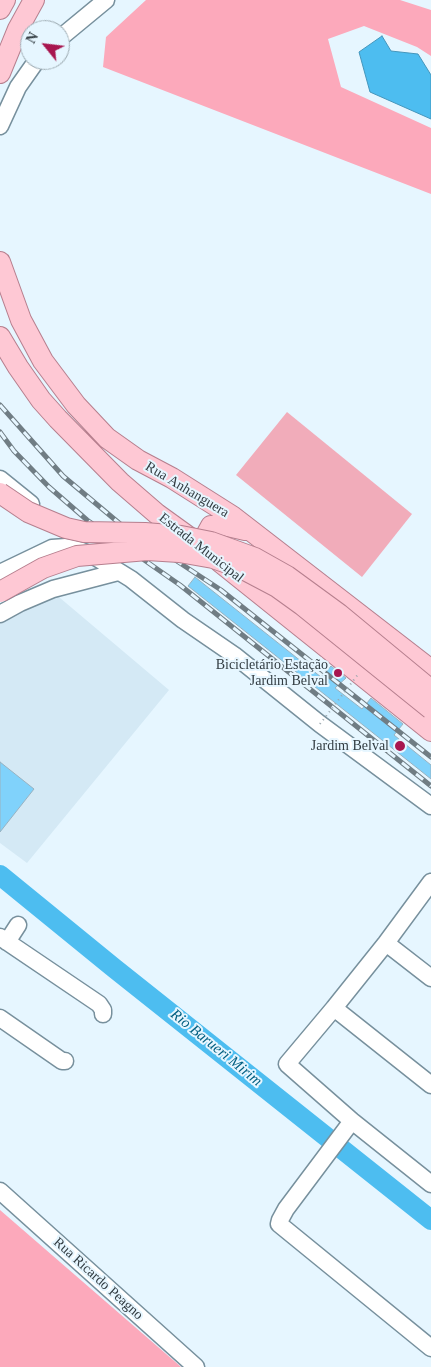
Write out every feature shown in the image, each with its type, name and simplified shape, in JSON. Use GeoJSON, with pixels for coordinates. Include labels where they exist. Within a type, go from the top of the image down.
{"type":"FeatureCollection","features":[{"type":"Feature","properties":{"kind":"main road"},"geometry":{"type":"LineString","coordinates":[[0,9],[5,0]]}},
{"type":"Feature","properties":{"kind":"main road"},"geometry":{"type":"LineString","coordinates":[[0,73],[14,37],[34,0]]}},
{"type":"Feature","properties":{"kind":"main road","name":"Rua Anhanguera"},"geometry":{"type":"LineString","coordinates":[[0,262],[21,320],[43,361],[76,405],[93,424],[119,448],[194,491],[232,516],[431,670]]}},
{"type":"Feature","properties":{"kind":"main road","name":"Estrada Municipal"},"geometry":{"type":"LineString","coordinates":[[0,337],[41,400],[120,482],[157,514],[208,552],[431,731]]}},
{"type":"Feature","properties":{"kind":"main road"},"geometry":{"type":"LineString","coordinates":[[0,493],[28,512],[66,528],[84,532],[145,533],[181,536],[212,542],[255,558],[287,576],[339,614],[431,690]]}},
{"type":"Feature","properties":{"kind":"main road"},"geometry":{"type":"LineString","coordinates":[[208,552],[205,537],[211,526],[223,525],[256,535]]}},
{"type":"Feature","properties":{"kind":"main road"},"geometry":{"type":"LineString","coordinates":[[0,592],[42,568],[77,556],[147,550],[179,552],[213,558],[241,568],[276,587],[302,605],[431,709]]}},
{"type":"Feature","properties":{"kind":"street"},"geometry":{"type":"LineString","coordinates":[[70,30],[106,0]]}},
{"type":"Feature","properties":{"kind":"street"},"geometry":{"type":"LineString","coordinates":[[0,126],[18,87],[30,70]]}},
{"type":"Feature","properties":{"kind":"street"},"geometry":{"type":"LineString","coordinates":[[0,479],[114,569]]}},
{"type":"Feature","properties":{"kind":"street"},"geometry":{"type":"LineString","coordinates":[[0,573],[43,552],[60,547],[79,550],[131,579],[183,620],[234,655],[320,724],[431,806]]}},
{"type":"Feature","properties":{"kind":"street"},"geometry":{"type":"LineString","coordinates":[[0,614],[53,588],[114,569]]}},
{"type":"Feature","properties":{"kind":"street"},"geometry":{"type":"LineString","coordinates":[[431,882],[386,943],[334,1008],[287,1062],[287,1066],[349,1125],[431,1184]]}},
{"type":"Feature","properties":{"kind":"street"},"geometry":{"type":"LineString","coordinates":[[18,925],[4,939],[99,1004],[103,1014]]}},
{"type":"Feature","properties":{"kind":"street"},"geometry":{"type":"LineString","coordinates":[[386,943],[431,978]]}},
{"type":"Feature","properties":{"kind":"street"},"geometry":{"type":"LineString","coordinates":[[334,1008],[431,1084]]}},
{"type":"Feature","properties":{"kind":"street"},"geometry":{"type":"LineString","coordinates":[[0,1018],[62,1061],[65,1061]]}},
{"type":"Feature","properties":{"kind":"street"},"geometry":{"type":"LineString","coordinates":[[349,1125],[286,1209],[279,1224],[431,1348]]}},
{"type":"Feature","properties":{"kind":"street","name":"Rua Ricardo Peagno"},"geometry":{"type":"LineString","coordinates":[[0,1191],[196,1367]]}},
{"type":"Feature","properties":{"kind":"path"},"geometry":{"type":"LineString","coordinates":[[320,724],[359,673]]}},
{"type":"Feature","properties":{"kind":"shaded area"},"geometry":{"type":"Polygon","coordinates":[[[146,0],[400,0],[431,10],[431,56],[417,47],[364,26],[328,39],[341,87],[431,128],[431,194],[103,67],[106,37],[146,0]]]}},
{"type":"Feature","properties":{"kind":"shaded area"},"geometry":{"type":"Polygon","coordinates":[[[287,412],[412,514],[362,577],[236,475],[287,412]]]}},
{"type":"Feature","properties":{"kind":"shaded area"},"geometry":{"type":"Polygon","coordinates":[[[53,592],[169,690],[27,863],[0,843],[0,622],[53,592]]]}},
{"type":"Feature","properties":{"kind":"shaded area"},"geometry":{"type":"Polygon","coordinates":[[[0,1210],[180,1366],[181,1367],[0,1367],[0,1210]]]}},
{"type":"Feature","properties":{"kind":"water"},"geometry":{"type":"Polygon","coordinates":[[[382,36],[391,51],[418,54],[431,75],[431,119],[370,92],[359,52],[382,36]]]}},
{"type":"Feature","properties":{"kind":"building"},"geometry":{"type":"Polygon","coordinates":[[[195,577],[321,677],[331,666],[346,678],[335,688],[362,709],[371,698],[403,724],[394,735],[431,765],[431,779],[188,586],[195,577]]]}},
{"type":"Feature","properties":{"kind":"building"},"geometry":{"type":"Polygon","coordinates":[[[0,762],[34,789],[0,832],[0,762]]]}},
{"type":"Feature","properties":{"kind":"waterway","name":"Rio Barueri Mirim"},"geometry":{"type":"LineString","coordinates":[[0,875],[431,1220]]}},
{"type":"Feature","properties":{"kind":"railway"},"geometry":{"type":"LineString","coordinates":[[0,405],[63,476],[119,523],[221,590],[431,757]]}},
{"type":"Feature","properties":{"kind":"railway"},"geometry":{"type":"LineString","coordinates":[[0,432],[14,451],[49,487],[87,520],[180,585],[431,786]]}},
{"type":"Feature","properties":{"kind":"place","name":"Bicicletário Estação Jardim Belval"},"geometry":{"type":"Point","coordinates":[338,673]}},
{"type":"Feature","properties":{"kind":"place","name":"Jardim Belval"},"geometry":{"type":"Point","coordinates":[400,746]}}]}
